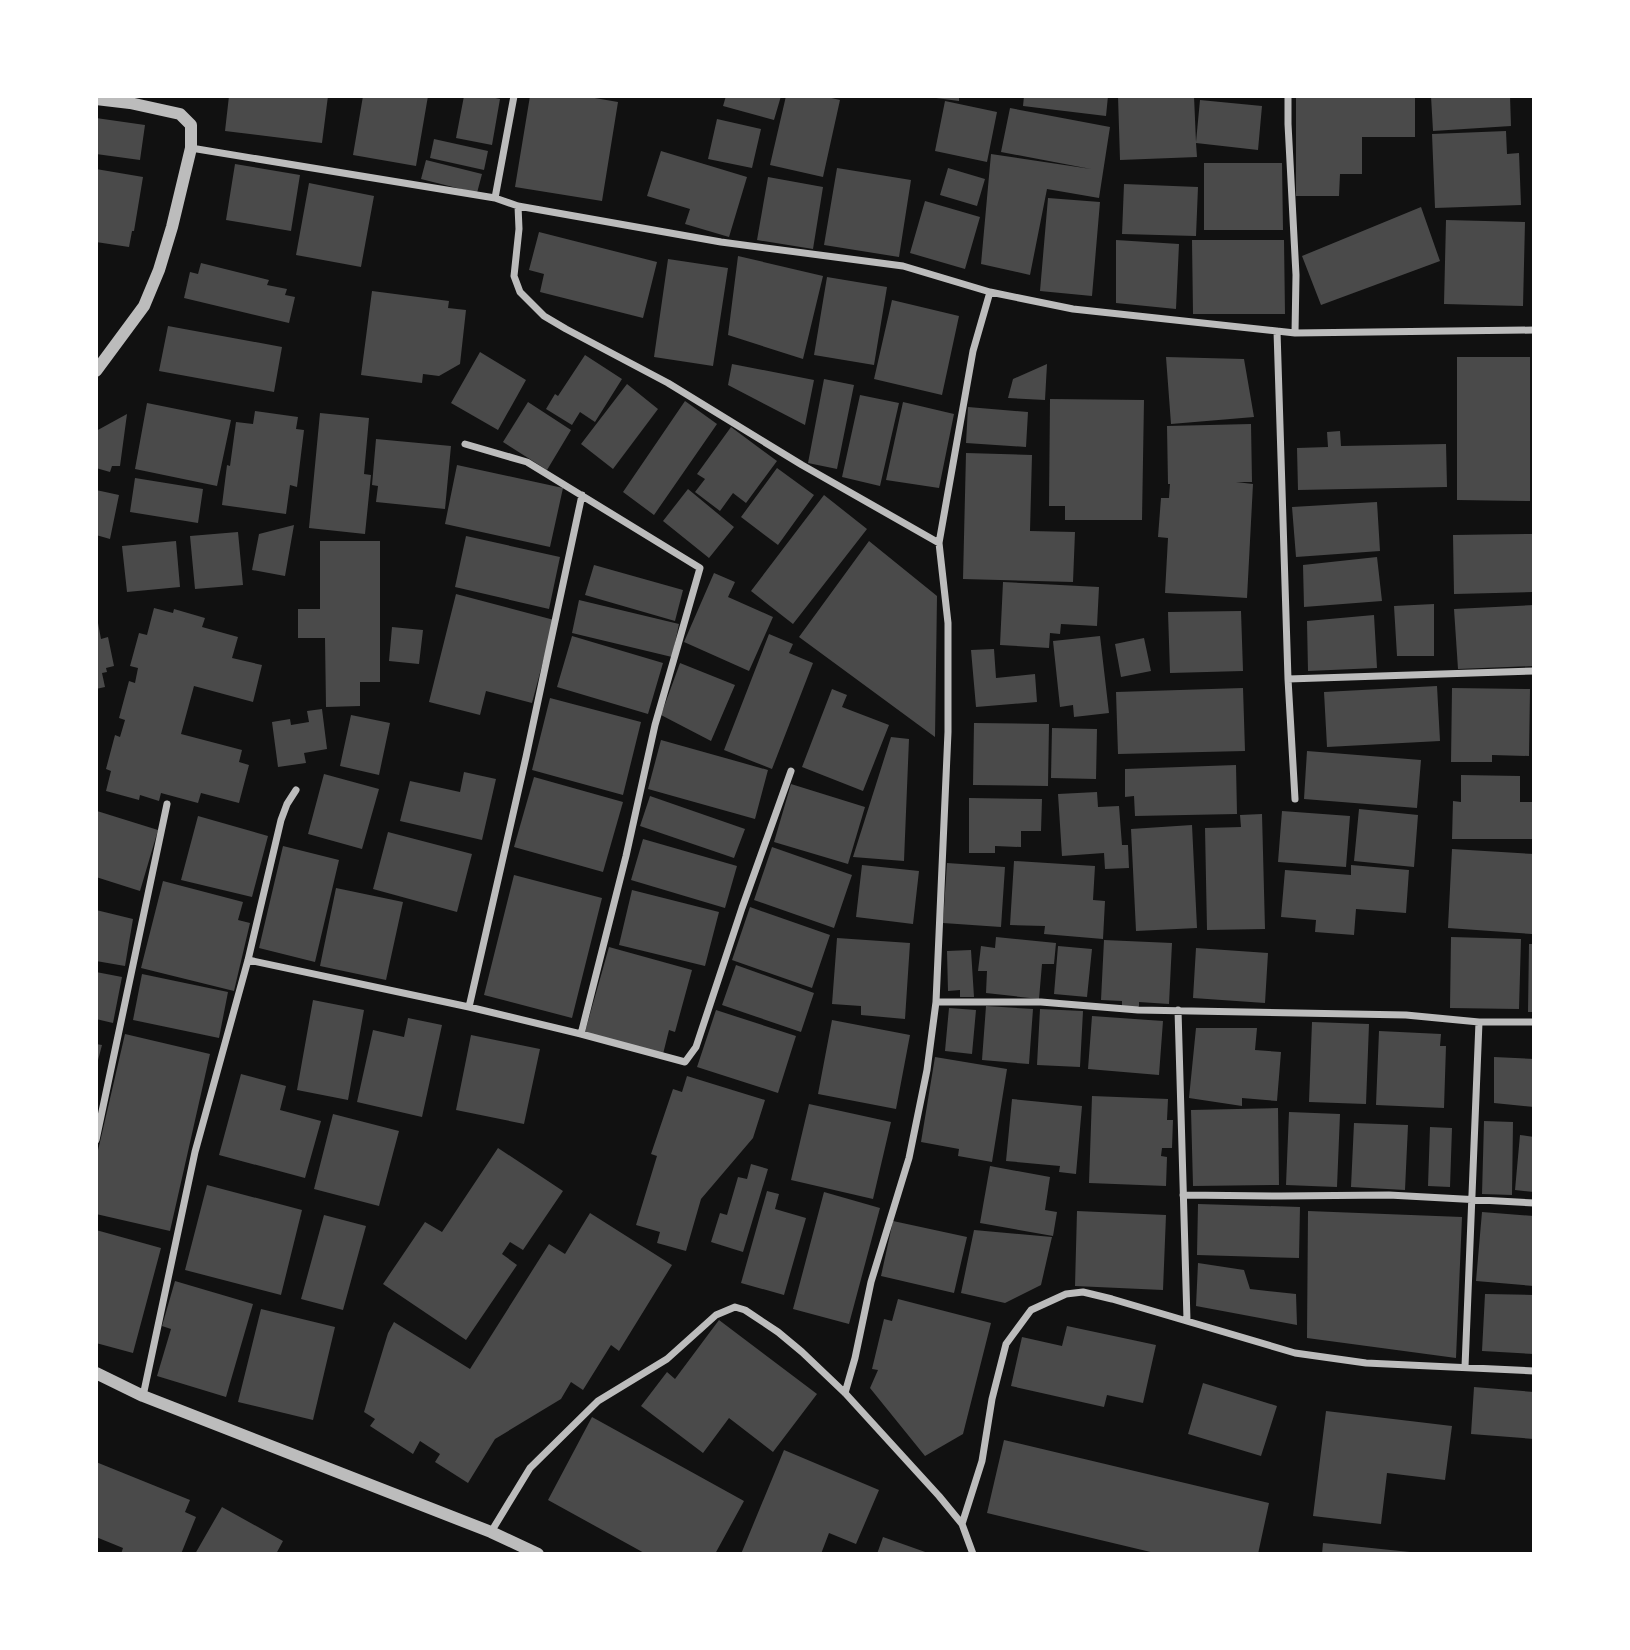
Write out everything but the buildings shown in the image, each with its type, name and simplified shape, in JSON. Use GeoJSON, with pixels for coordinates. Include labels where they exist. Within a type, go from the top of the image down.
{"type":"FeatureCollection","features":[{"type":"Feature","properties":{"kind":"street"},"geometry":{"type":"LineString","coordinates":[[495,198],[514,96]]}},
{"type":"Feature","properties":{"kind":"street"},"geometry":{"type":"LineString","coordinates":[[1288,96],[1296,275],[1295,333]]}},
{"type":"Feature","properties":{"kind":"street"},"geometry":{"type":"LineString","coordinates":[[96,99],[180,114],[191,125],[191,148],[159,270],[144,306],[96,371]]}},
{"type":"Feature","properties":{"kind":"street"},"geometry":{"type":"LineString","coordinates":[[191,148],[495,198],[518,206],[721,242],[903,266],[990,292],[1073,309],[1295,333],[1534,330]]}},
{"type":"Feature","properties":{"kind":"street"},"geometry":{"type":"LineString","coordinates":[[518,206],[519,229],[514,276],[520,292],[544,316],[668,383],[802,465],[939,543]]}},
{"type":"Feature","properties":{"kind":"street"},"geometry":{"type":"LineString","coordinates":[[845,1393],[871,1282],[909,1158],[936,1002],[948,705],[948,623],[939,543],[973,351],[990,292]]}},
{"type":"Feature","properties":{"kind":"street"},"geometry":{"type":"LineString","coordinates":[[1277,331],[1288,679],[1296,799]]}},
{"type":"Feature","properties":{"kind":"street"},"geometry":{"type":"LineString","coordinates":[[465,444],[527,462],[700,568],[655,725],[626,856],[581,1034]]}},
{"type":"Feature","properties":{"kind":"street"},"geometry":{"type":"LineString","coordinates":[[469,1007],[582,495]]}},
{"type":"Feature","properties":{"kind":"street"},"geometry":{"type":"LineString","coordinates":[[1288,679],[1534,671]]}},
{"type":"Feature","properties":{"kind":"street"},"geometry":{"type":"LineString","coordinates":[[248,960],[469,1007],[685,1062],[696,1047],[791,771]]}},
{"type":"Feature","properties":{"kind":"street"},"geometry":{"type":"LineString","coordinates":[[143,1396],[195,1152],[248,960],[281,820],[296,790]]}},
{"type":"Feature","properties":{"kind":"street"},"geometry":{"type":"LineString","coordinates":[[96,1140],[167,804]]}},
{"type":"Feature","properties":{"kind":"street"},"geometry":{"type":"LineString","coordinates":[[936,1002],[1041,1002],[1138,1010],[1406,1016],[1479,1022],[1534,1022]]}},
{"type":"Feature","properties":{"kind":"street"},"geometry":{"type":"LineString","coordinates":[[1178,1010],[1187,1320]]}},
{"type":"Feature","properties":{"kind":"street"},"geometry":{"type":"LineString","coordinates":[[1465,1367],[1479,1022]]}},
{"type":"Feature","properties":{"kind":"street"},"geometry":{"type":"LineString","coordinates":[[1183,1195],[1389,1195],[1534,1203]]}},
{"type":"Feature","properties":{"kind":"street"},"geometry":{"type":"LineString","coordinates":[[962,1524],[982,1461],[992,1399],[1006,1344],[1031,1310],[1066,1294],[1083,1292],[1295,1353],[1366,1363],[1534,1371]]}},
{"type":"Feature","properties":{"kind":"street"},"geometry":{"type":"LineString","coordinates":[[491,1532],[530,1468],[598,1401],[667,1359],[716,1315],[736,1307],[778,1332],[845,1393],[962,1524],[973,1554]]}},
{"type":"Feature","properties":{"kind":"street"},"geometry":{"type":"LineString","coordinates":[[96,1373],[143,1396],[491,1532],[538,1554]]}}]}
